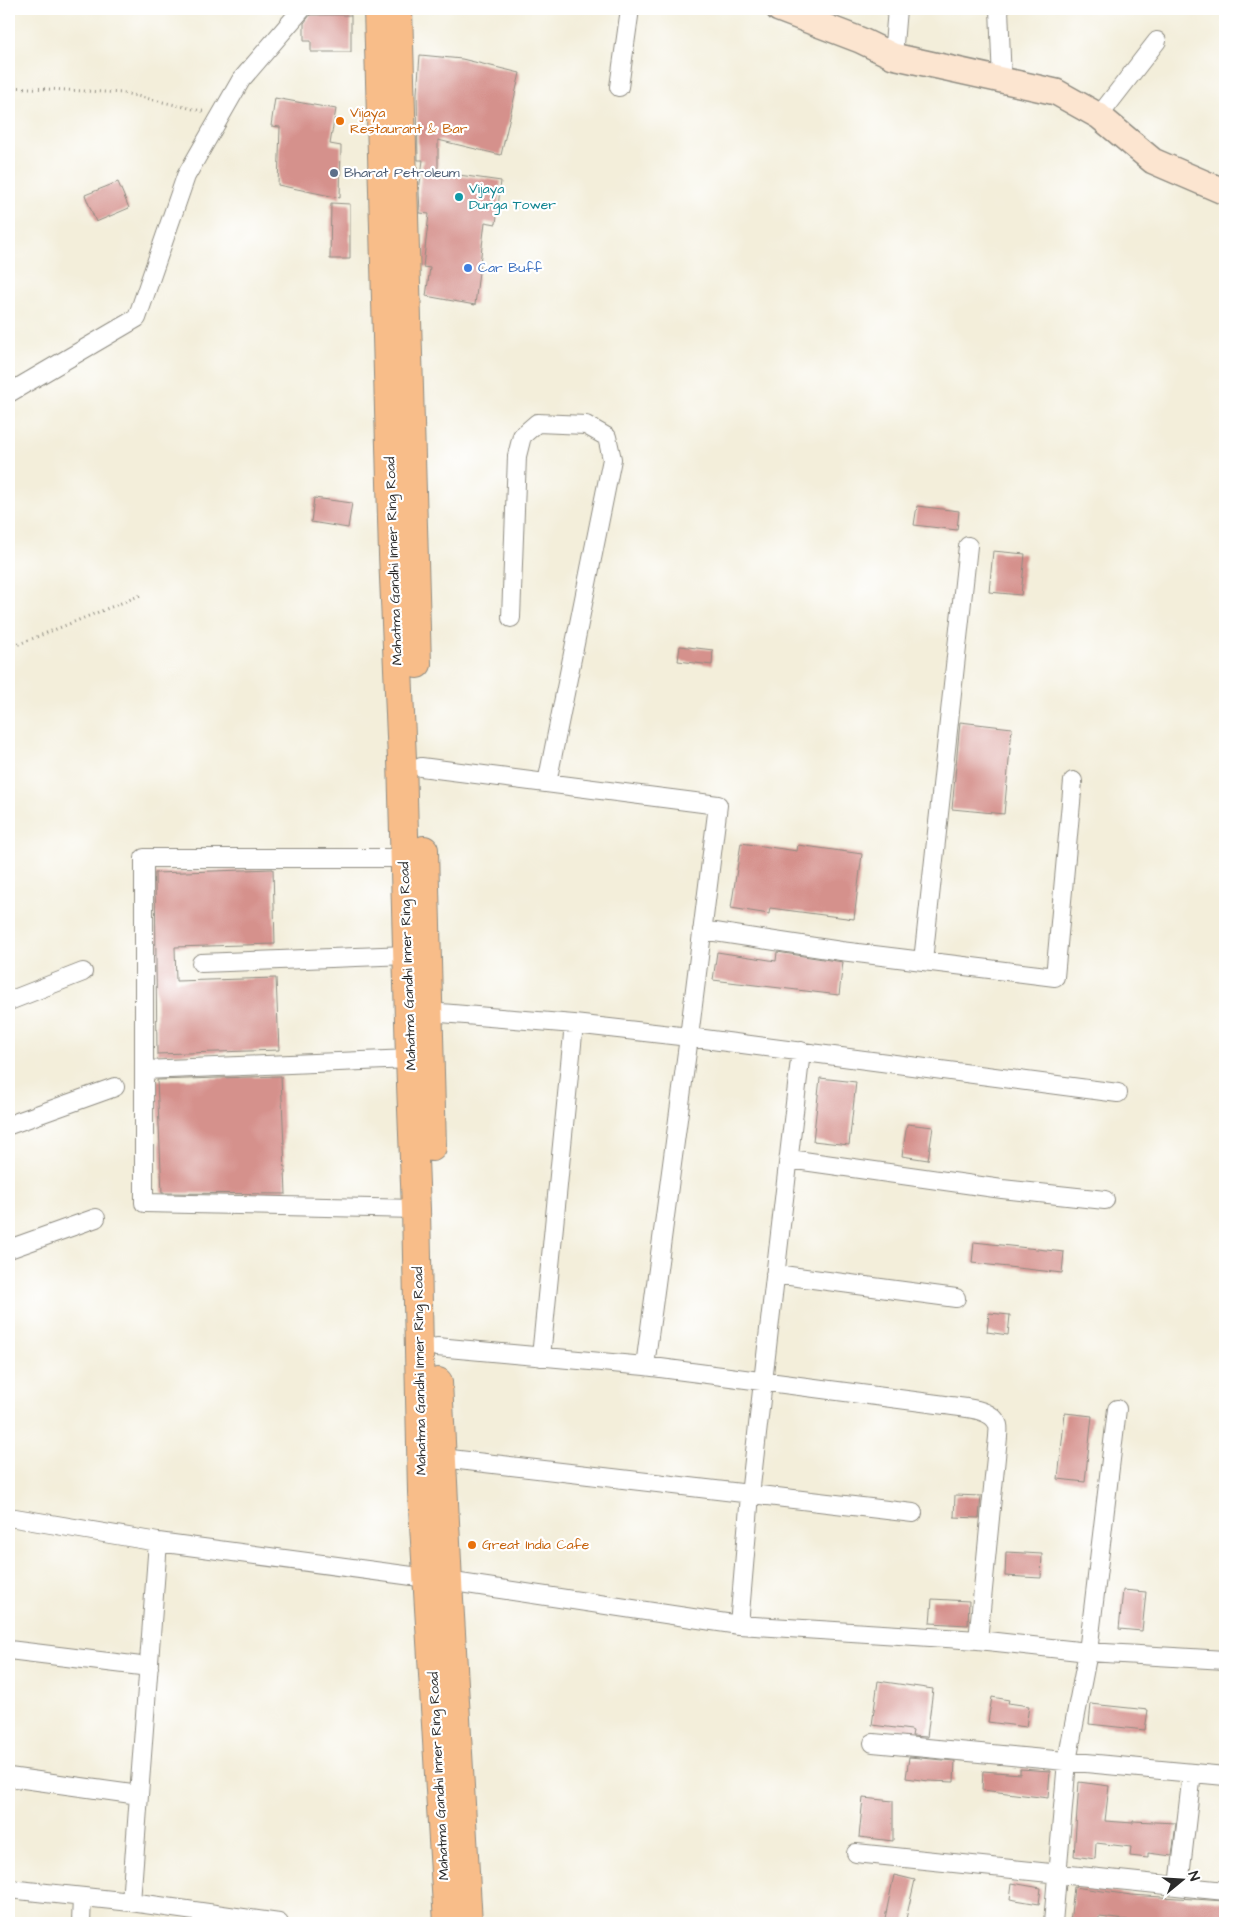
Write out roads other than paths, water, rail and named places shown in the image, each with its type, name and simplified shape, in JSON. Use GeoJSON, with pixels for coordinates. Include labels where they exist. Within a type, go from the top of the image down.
{"type":"FeatureCollection","features":[{"type":"Feature","properties":{"kind":"main road","name":"Mahatma Gandhi Inner Ring Road"},"geometry":{"type":"LineString","coordinates":[[378,9],[385,299],[416,1209],[422,1492],[438,1580],[468,1923]]}},
{"type":"Feature","properties":{"kind":"main road","name":"Mahatma Gandhi Inner Ring Road"},"geometry":{"type":"LineString","coordinates":[[398,9],[442,1458],[438,1580],[448,1923]]}},
{"type":"Feature","properties":{"kind":"main road"},"geometry":{"type":"LineString","coordinates":[[780,9],[860,40],[893,56],[1056,92],[1099,116],[1153,160],[1225,192]]}},
{"type":"Feature","properties":{"kind":"street"},"geometry":{"type":"LineString","coordinates":[[9,393],[137,318],[186,176],[241,80],[302,9]]}},
{"type":"Feature","properties":{"kind":"street"},"geometry":{"type":"LineString","coordinates":[[619,87],[630,9]]}},
{"type":"Feature","properties":{"kind":"street"},"geometry":{"type":"LineString","coordinates":[[893,56],[897,9]]}},
{"type":"Feature","properties":{"kind":"street"},"geometry":{"type":"LineString","coordinates":[[999,9],[1002,81]]}},
{"type":"Feature","properties":{"kind":"street"},"geometry":{"type":"LineString","coordinates":[[1099,116],[1157,41]]}},
{"type":"Feature","properties":{"kind":"street"},"geometry":{"type":"LineString","coordinates":[[511,618],[517,456],[522,436],[537,422],[586,425],[607,438],[612,459],[547,783]]}},
{"type":"Feature","properties":{"kind":"street"},"geometry":{"type":"LineString","coordinates":[[923,961],[968,546]]}},
{"type":"Feature","properties":{"kind":"street"},"geometry":{"type":"LineString","coordinates":[[421,767],[718,805],[645,1366]]}},
{"type":"Feature","properties":{"kind":"street"},"geometry":{"type":"LineString","coordinates":[[702,930],[841,951],[1055,977],[1073,781]]}},
{"type":"Feature","properties":{"kind":"street"},"geometry":{"type":"LineString","coordinates":[[405,858],[144,858],[144,1203],[416,1209]]}},
{"type":"Feature","properties":{"kind":"street"},"geometry":{"type":"LineString","coordinates":[[201,964],[407,956]]}},
{"type":"Feature","properties":{"kind":"street"},"geometry":{"type":"LineString","coordinates":[[9,1001],[83,972]]}},
{"type":"Feature","properties":{"kind":"street"},"geometry":{"type":"LineString","coordinates":[[429,1012],[574,1024],[689,1037],[1118,1093]]}},
{"type":"Feature","properties":{"kind":"street"},"geometry":{"type":"LineString","coordinates":[[541,1357],[574,1024]]}},
{"type":"Feature","properties":{"kind":"street"},"geometry":{"type":"LineString","coordinates":[[739,1625],[750,1495],[801,1051]]}},
{"type":"Feature","properties":{"kind":"street"},"geometry":{"type":"LineString","coordinates":[[144,1070],[410,1059]]}},
{"type":"Feature","properties":{"kind":"street"},"geometry":{"type":"LineString","coordinates":[[9,1125],[115,1086]]}},
{"type":"Feature","properties":{"kind":"street"},"geometry":{"type":"LineString","coordinates":[[789,1159],[1002,1189],[1105,1200]]}},
{"type":"Feature","properties":{"kind":"street"},"geometry":{"type":"LineString","coordinates":[[9,1249],[96,1218]]}},
{"type":"Feature","properties":{"kind":"street"},"geometry":{"type":"LineString","coordinates":[[775,1274],[956,1298]]}},
{"type":"Feature","properties":{"kind":"street"},"geometry":{"type":"LineString","coordinates":[[438,1347],[645,1366],[982,1411],[992,1417],[998,1425],[998,1437],[978,1640]]}},
{"type":"Feature","properties":{"kind":"street"},"geometry":{"type":"LineString","coordinates":[[1053,1923],[1067,1760],[1088,1652],[1117,1409]]}},
{"type":"Feature","properties":{"kind":"street"},"geometry":{"type":"LineString","coordinates":[[442,1458],[913,1513]]}},
{"type":"Feature","properties":{"kind":"street"},"geometry":{"type":"LineString","coordinates":[[9,1517],[158,1542],[438,1580],[739,1625],[978,1640],[1088,1652],[1225,1660]]}},
{"type":"Feature","properties":{"kind":"street"},"geometry":{"type":"LineString","coordinates":[[130,1902],[158,1542]]}},
{"type":"Feature","properties":{"kind":"street"},"geometry":{"type":"LineString","coordinates":[[9,1650],[149,1667]]}},
{"type":"Feature","properties":{"kind":"street"},"geometry":{"type":"LineString","coordinates":[[873,1743],[1225,1776]]}},
{"type":"Feature","properties":{"kind":"street"},"geometry":{"type":"LineString","coordinates":[[1178,1886],[1192,1773]]}},
{"type":"Feature","properties":{"kind":"street"},"geometry":{"type":"LineString","coordinates":[[9,1777],[139,1795]]}},
{"type":"Feature","properties":{"kind":"street"},"geometry":{"type":"LineString","coordinates":[[856,1853],[1225,1891]]}},
{"type":"Feature","properties":{"kind":"street"},"geometry":{"type":"LineString","coordinates":[[9,1889],[130,1902],[192,1917],[279,1923]]}},
{"type":"Feature","properties":{"kind":"street"},"geometry":{"type":"LineString","coordinates":[[81,1923],[82,1897]]}},
{"type":"Feature","properties":{"kind":"place","name":"Vijaya Restaurant & Bar"},"geometry":{"type":"Point","coordinates":[340,121]}},
{"type":"Feature","properties":{"kind":"place","name":"Bharat Petroleum"},"geometry":{"type":"Point","coordinates":[334,173]}},
{"type":"Feature","properties":{"kind":"place","name":"Vijaya Durga Tower"},"geometry":{"type":"Point","coordinates":[459,197]}},
{"type":"Feature","properties":{"kind":"place","name":"Car Buff"},"geometry":{"type":"Point","coordinates":[468,268]}},
{"type":"Feature","properties":{"kind":"place","name":"Great India Cafe"},"geometry":{"type":"Point","coordinates":[472,1545]}}]}
